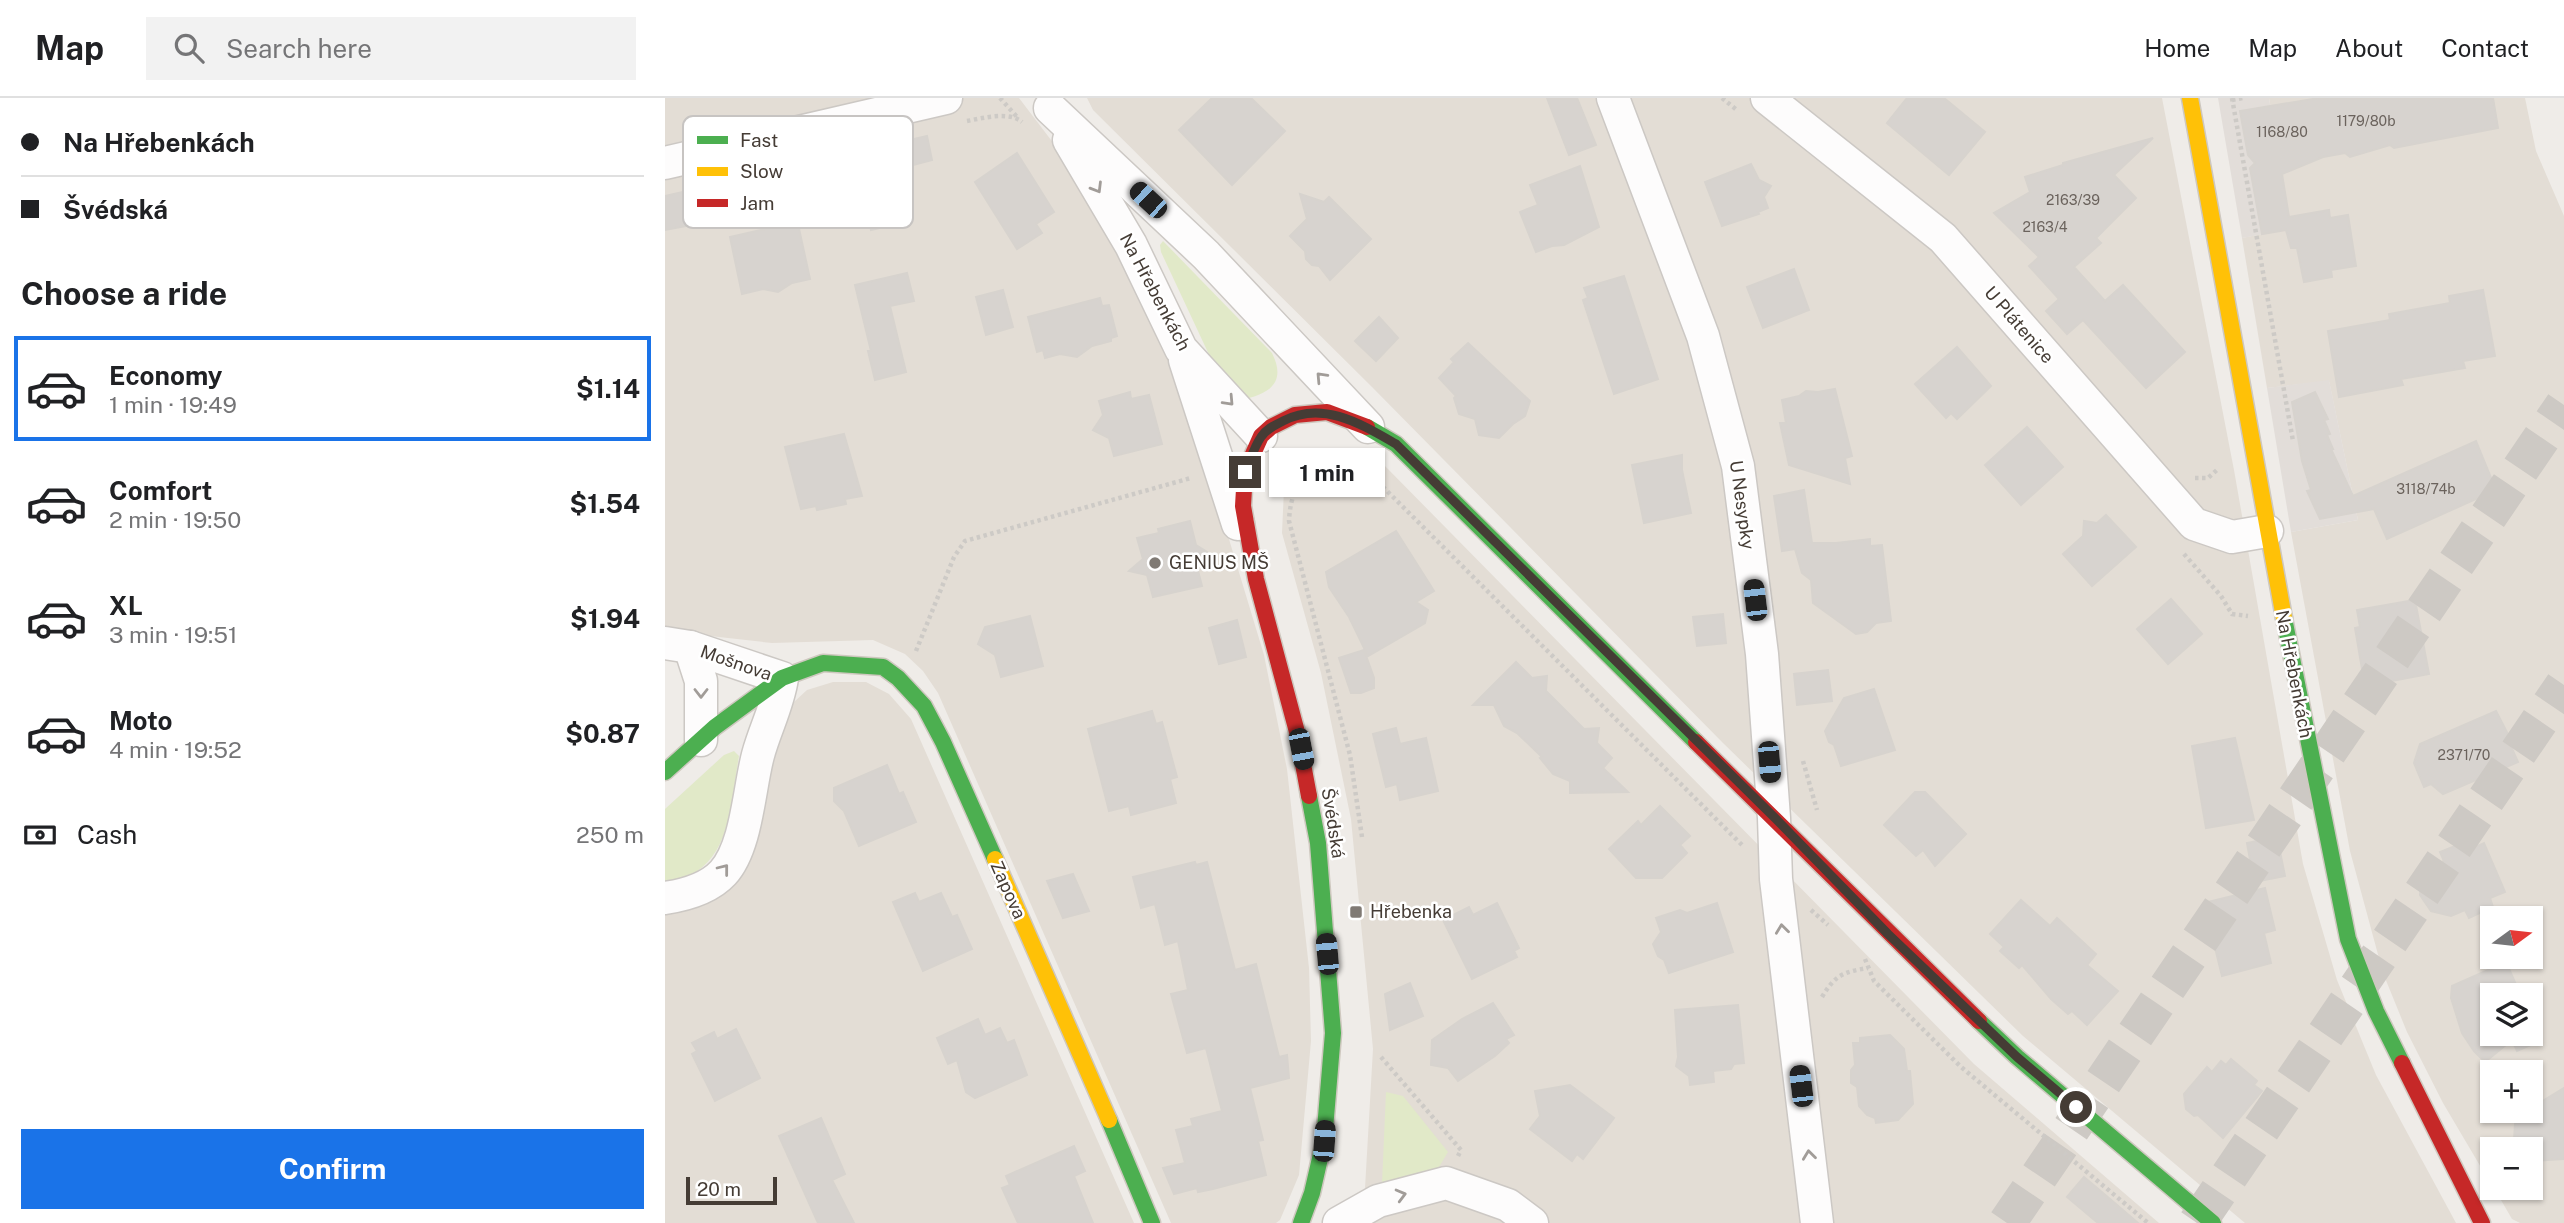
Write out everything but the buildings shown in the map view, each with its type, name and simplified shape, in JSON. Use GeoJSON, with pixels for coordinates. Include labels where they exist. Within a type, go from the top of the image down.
{"type":"FeatureCollection","features":[{"type":"Feature","properties":{"kind":"street"},"geometry":{"type":"LineString","coordinates":[[868,116],[946,98]]}},
{"type":"Feature","properties":{"kind":"street","name":"U Nesypky"},"geometry":{"type":"LineString","coordinates":[[1613,98],[1703,336],[1738,466],[1762,654],[1775,818],[1776,879],[1820,1221]]}},
{"type":"Feature","properties":{"kind":"street","name":"Na Hřebenkách"},"geometry":{"type":"LineString","coordinates":[[2190,98],[2267,531],[2348,939],[2376,1011],[2482,1223]]}},
{"type":"Feature","properties":{"kind":"street","name":"Na Hřebenkách"},"geometry":{"type":"LineString","coordinates":[[1046,103],[1206,255],[1368,427]]}},
{"type":"Feature","properties":{"kind":"street","name":"Na Hřebenkách"},"geometry":{"type":"LineString","coordinates":[[1046,103],[1131,245],[1181,349],[1261,436],[1271,427],[1295,415],[1327,412],[1368,427],[1396,444],[1775,818],[1888,934],[2017,1057],[2213,1223]]}},
{"type":"Feature","properties":{"kind":"street","name":"U Plátenice"},"geometry":{"type":"LineString","coordinates":[[1755,106],[1943,238],[2194,524],[2232,537],[2267,531]]}},
{"type":"Feature","properties":{"kind":"street"},"geometry":{"type":"LineString","coordinates":[[665,163],[683,159]]}},
{"type":"Feature","properties":{"kind":"street"},"geometry":{"type":"LineString","coordinates":[[1181,349],[1256,579]]}},
{"type":"Feature","properties":{"kind":"street","name":"Švédská"},"geometry":{"type":"LineString","coordinates":[[1261,436],[1245,472],[1243,506],[1256,579],[1297,732],[1318,843],[1333,1033],[1324,1141],[1313,1193],[1301,1223]]}},
{"type":"Feature","properties":{"kind":"street","name":"Mošnova"},"geometry":{"type":"LineString","coordinates":[[678,645],[782,678]]}},
{"type":"Feature","properties":{"kind":"street","name":"Mošnova"},"geometry":{"type":"LineString","coordinates":[[678,645],[701,681],[701,740]]}},
{"type":"Feature","properties":{"kind":"street","name":"Zapova"},"geometry":{"type":"LineString","coordinates":[[665,772],[701,740],[782,678],[823,663],[883,667],[898,678],[925,706],[943,742],[1152,1223]]}},
{"type":"Feature","properties":{"kind":"street"},"geometry":{"type":"LineString","coordinates":[[665,898],[707,886],[724,872],[731,860],[737,848],[757,759],[779,696],[782,678]]}},
{"type":"Feature","properties":{"kind":"street"},"geometry":{"type":"LineString","coordinates":[[1339,1223],[1378,1201],[1446,1184],[1508,1205],[1532,1223]]}},
{"type":"Feature","properties":{"kind":"path"},"geometry":{"type":"LineString","coordinates":[[1000,98],[1018,119]]}},
{"type":"Feature","properties":{"kind":"path"},"geometry":{"type":"LineString","coordinates":[[1722,98],[1755,106]]}},
{"type":"Feature","properties":{"kind":"path"},"geometry":{"type":"LineString","coordinates":[[2243,98],[2232,99],[2293,441]]}},
{"type":"Feature","properties":{"kind":"path"},"geometry":{"type":"LineString","coordinates":[[1362,837],[1350,755],[1289,521],[1290,502],[1296,486],[1309,473],[1327,464],[1349,463],[1366,470],[1776,879],[1835,932]]}},
{"type":"Feature","properties":{"kind":"path"},"geometry":{"type":"LineString","coordinates":[[916,652],[954,557],[965,541],[1200,475]]}},
{"type":"Feature","properties":{"kind":"path"},"geometry":{"type":"LineString","coordinates":[[2176,545],[2221,596],[2232,614],[2248,616]]}},
{"type":"Feature","properties":{"kind":"path"},"geometry":{"type":"LineString","coordinates":[[1865,958],[1874,981],[1961,1067],[2148,1223]]}},
{"type":"Feature","properties":{"kind":"path"},"geometry":{"type":"LineString","coordinates":[[1381,1057],[1461,1150],[1446,1184]]}},
{"type":"Feature","properties":{"kind":"shaded area"},"geometry":{"type":"Polygon","coordinates":[[[665,98],[1019,98],[1080,178],[1180,377],[1264,655],[1287,769],[1309,968],[1311,1041],[1299,1175],[1280,1220],[1276,1223],[1171,1223],[938,693],[923,671],[905,654],[873,640],[772,643],[665,631],[665,98]]]}},
{"type":"Feature","properties":{"kind":"shaded area"},"geometry":{"type":"Polygon","coordinates":[[[1087,98],[2162,98],[2234,470],[2303,864],[2337,980],[2376,1075],[2456,1223],[2245,1223],[2023,1036],[1723,743],[1372,387],[1093,110],[1087,98]]]}},
{"type":"Feature","properties":{"kind":"shaded area"},"geometry":{"type":"Polygon","coordinates":[[[2218,98],[2269,98],[2291,229],[2242,238],[2218,98]]]}},
{"type":"Feature","properties":{"kind":"shaded area"},"geometry":{"type":"Polygon","coordinates":[[[2269,98],[2525,98],[2536,151],[2564,216],[2564,1223],[2520,1223],[2512,1219],[2501,1200],[2543,1200],[2543,1137],[2480,1137],[2480,1166],[2443,1103],[2407,1032],[2383,973],[2350,851],[2291,532],[2358,520],[2329,381],[2267,388],[2242,238],[2291,228],[2269,98]]]}},
{"type":"Feature","properties":{"kind":"shaded area"},"geometry":{"type":"Polygon","coordinates":[[[2329,380],[2358,520],[2291,532],[2267,388],[2329,380]]]}},
{"type":"Feature","properties":{"kind":"shaded area"},"geometry":{"type":"Polygon","coordinates":[[[1331,448],[1357,452],[1384,465],[1974,1064],[2159,1223],[1363,1223],[1373,1049],[1351,819],[1321,673],[1282,533],[1284,489],[1301,466],[1331,448]]]}},
{"type":"Feature","properties":{"kind":"shaded area"},"geometry":{"type":"Polygon","coordinates":[[[833,682],[866,682],[889,694],[911,719],[1134,1223],[665,1223],[665,915],[695,906],[781,714],[807,690],[833,682]]]}},
{"type":"Feature","properties":{"kind":"green space"},"geometry":{"type":"Polygon","coordinates":[[[1163,241],[1272,353],[1277,372],[1273,386],[1260,394],[1241,400],[1226,391],[1161,252],[1160,245],[1163,241]]]}},
{"type":"Feature","properties":{"kind":"green space"},"geometry":{"type":"Polygon","coordinates":[[[734,751],[739,756],[732,803],[724,835],[717,850],[696,872],[665,885],[665,809],[724,755],[734,751]]]}},
{"type":"Feature","properties":{"kind":"green space"},"geometry":{"type":"Polygon","coordinates":[[[1386,1092],[1403,1096],[1448,1152],[1436,1172],[1382,1183],[1386,1092]]]}},
{"type":"Feature","properties":{"kind":"tunnel"},"geometry":{"type":"LineString","coordinates":[[2007,1223],[2564,405]]}},
{"type":"Feature","properties":{"kind":"tunnel"},"geometry":{"type":"LineString","coordinates":[[2197,1223],[2564,685]]}},
{"type":"Feature","properties":{"kind":"traffic: fast"},"geometry":{"type":"LineString","coordinates":[[1367,427],[1396,444],[1696,742]]}},
{"type":"Feature","properties":{"kind":"traffic: fast"},"geometry":{"type":"LineString","coordinates":[[2284,618],[2348,939],[2376,1011],[2402,1063]]}},
{"type":"Feature","properties":{"kind":"traffic: fast"},"geometry":{"type":"LineString","coordinates":[[665,772],[715,727],[782,678],[823,663],[883,667],[898,678],[924,706],[995,859]]}},
{"type":"Feature","properties":{"kind":"traffic: fast"},"geometry":{"type":"LineString","coordinates":[[1301,1223],[1312,1193],[1324,1141],[1333,1033],[1318,843],[1309,796]]}},
{"type":"Feature","properties":{"kind":"traffic: fast"},"geometry":{"type":"LineString","coordinates":[[1979,1021],[2017,1057],[2213,1223]]}},
{"type":"Feature","properties":{"kind":"traffic: fast"},"geometry":{"type":"LineString","coordinates":[[1109,1120],[1152,1223]]}},
{"type":"Feature","properties":{"kind":"traffic: slow"},"geometry":{"type":"LineString","coordinates":[[2190,98],[2284,618]]}},
{"type":"Feature","properties":{"kind":"traffic: slow"},"geometry":{"type":"LineString","coordinates":[[995,859],[1109,1120]]}},
{"type":"Feature","properties":{"kind":"traffic: jam"},"geometry":{"type":"LineString","coordinates":[[1309,796],[1297,732],[1256,579],[1243,506],[1245,472],[1261,436],[1271,427],[1295,415],[1327,412],[1367,427]]}},
{"type":"Feature","properties":{"kind":"traffic: jam"},"geometry":{"type":"LineString","coordinates":[[1696,742],[1979,1021]]}},
{"type":"Feature","properties":{"kind":"traffic: jam"},"geometry":{"type":"LineString","coordinates":[[2402,1063],[2482,1223]]}},
{"type":"Feature","properties":{"kind":"place","name":"GENIUS MŠ"},"geometry":{"type":"Point","coordinates":[1155,563]}},
{"type":"Feature","properties":{"kind":"place","name":"Hřebenka"},"geometry":{"type":"Point","coordinates":[1356,912]}},
{"type":"Feature","properties":{"kind":"route"},"geometry":{"type":"LineString","coordinates":[[1245,472],[1261,436],[1271,427],[1295,415],[1327,412],[1368,427],[1396,444],[1775,818],[1888,934],[2017,1057],[2076,1107]]}}]}
